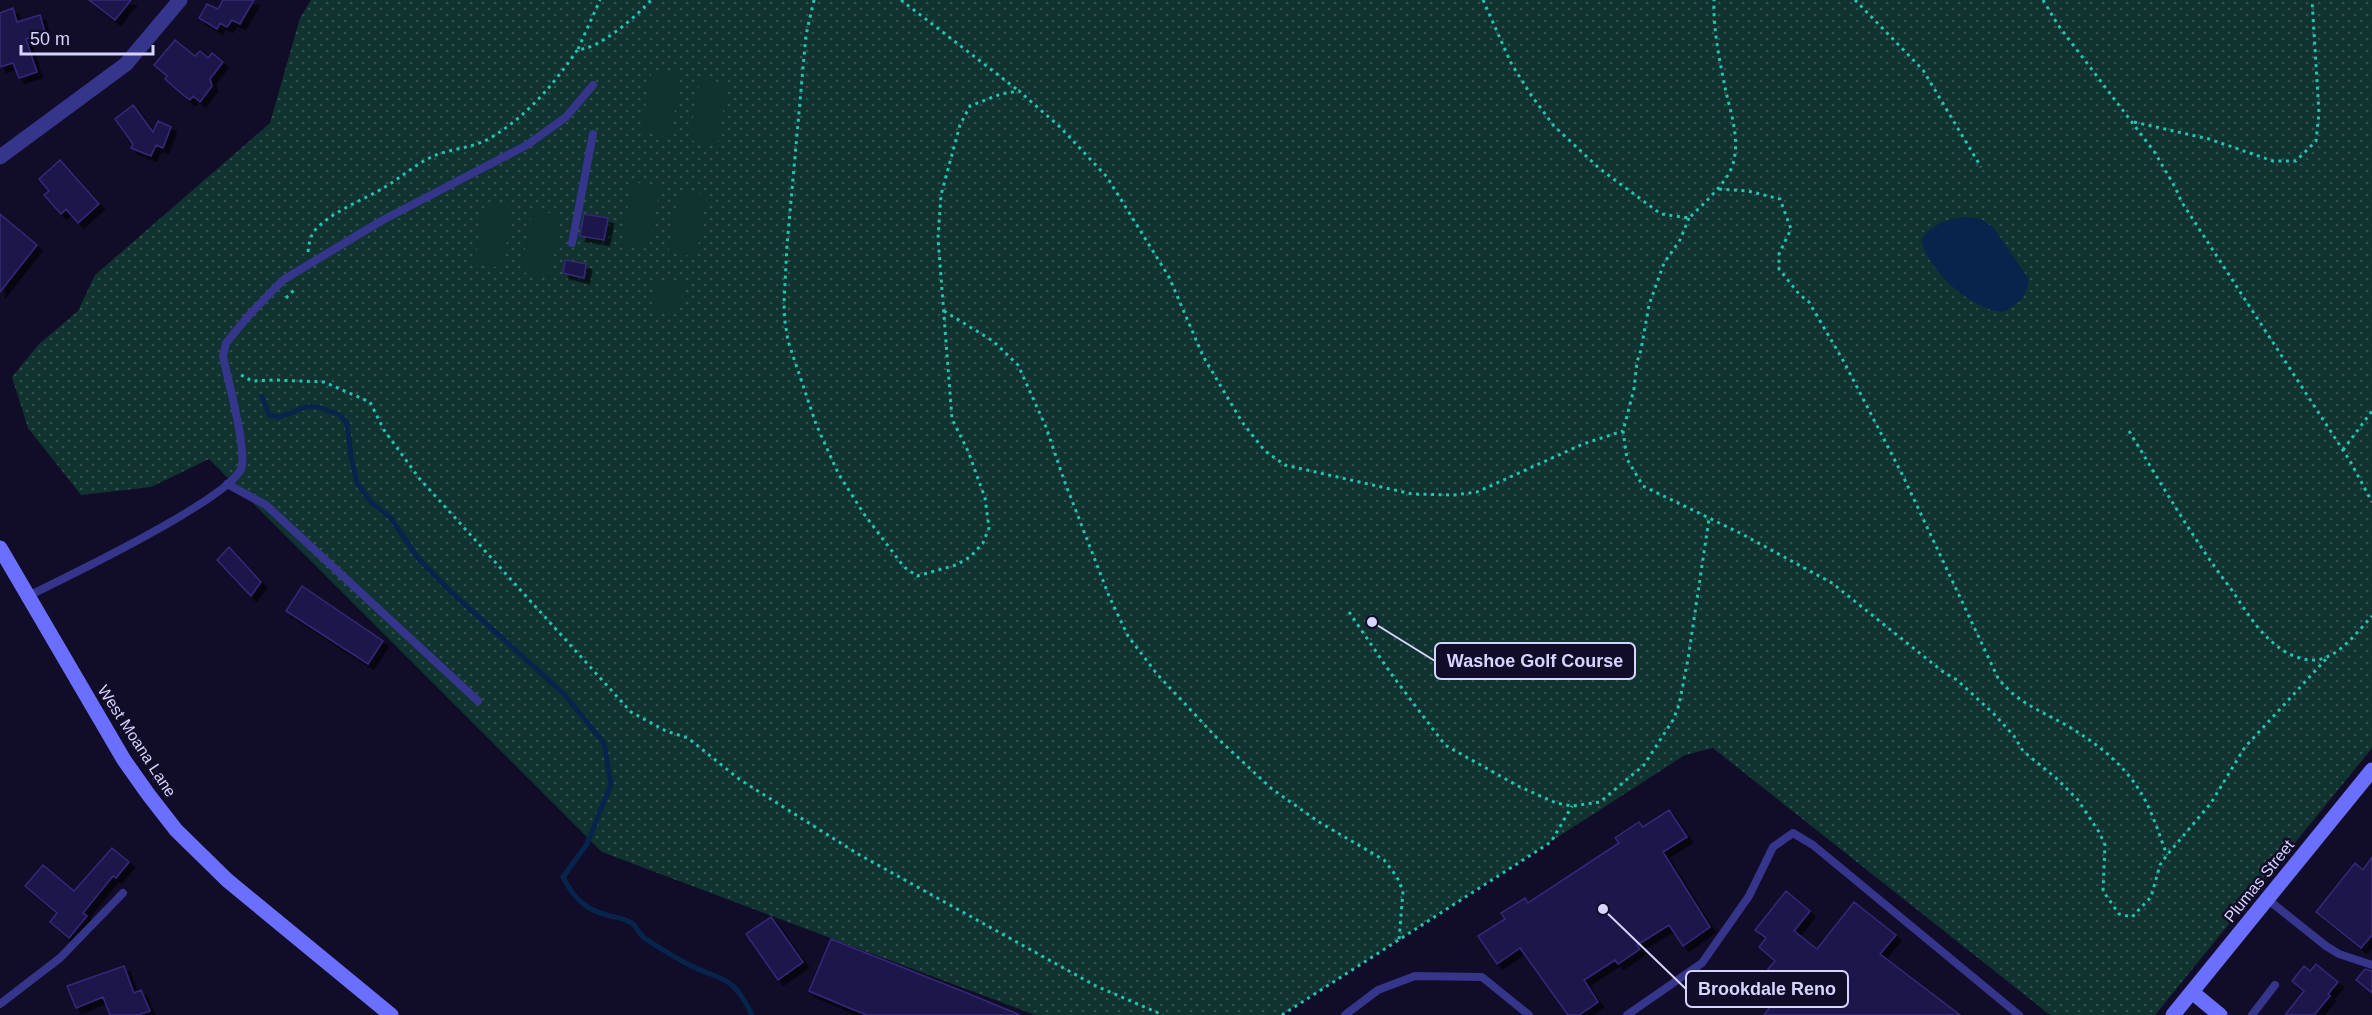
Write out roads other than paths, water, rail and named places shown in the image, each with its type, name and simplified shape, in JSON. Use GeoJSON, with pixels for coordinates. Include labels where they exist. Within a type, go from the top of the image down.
{"type":"FeatureCollection","features":[{"type":"Feature","properties":{"kind":"street"},"geometry":{"type":"LineString","coordinates":[[0,157],[126,64],[180,0]]}},
{"type":"Feature","properties":{"kind":"street","name":"West Moana Lane"},"geometry":{"type":"LineString","coordinates":[[0,549],[124,760],[176,830],[227,880],[391,1015]]}},
{"type":"Feature","properties":{"kind":"street","name":"Plumas Street"},"geometry":{"type":"LineString","coordinates":[[2173,1015],[2372,770]]}},
{"type":"Feature","properties":{"kind":"street"},"geometry":{"type":"LineString","coordinates":[[2192,992],[2220,1015]]}},
{"type":"Feature","properties":{"kind":"lane"},"geometry":{"type":"LineString","coordinates":[[28,596],[129,545],[227,484],[241,469],[242,448],[223,356],[226,343],[283,280],[381,221],[527,145],[566,117],[593,85]]}},
{"type":"Feature","properties":{"kind":"lane"},"geometry":{"type":"LineString","coordinates":[[572,243],[593,134]]}},
{"type":"Feature","properties":{"kind":"lane"},"geometry":{"type":"LineString","coordinates":[[227,484],[266,505],[478,701]]}},
{"type":"Feature","properties":{"kind":"lane"},"geometry":{"type":"LineString","coordinates":[[1627,1015],[1702,963],[1749,897],[1773,847],[1793,833],[1813,845],[2019,1015]]}},
{"type":"Feature","properties":{"kind":"lane"},"geometry":{"type":"LineString","coordinates":[[0,1004],[60,958],[123,893]]}},
{"type":"Feature","properties":{"kind":"lane"},"geometry":{"type":"LineString","coordinates":[[2267,899],[2326,946],[2339,954],[2372,965]]}},
{"type":"Feature","properties":{"kind":"lane"},"geometry":{"type":"LineString","coordinates":[[1345,1015],[1378,990],[1416,976],[1482,977],[1529,1015]]}},
{"type":"Feature","properties":{"kind":"lane"},"geometry":{"type":"LineString","coordinates":[[2252,1015],[2275,985]]}},
{"type":"Feature","properties":{"kind":"water"},"geometry":{"type":"Polygon","coordinates":[[[1964,217],[1981,219],[1994,228],[2028,278],[2024,295],[2003,312],[1978,304],[1952,286],[1941,275],[1925,251],[1921,239],[1930,230],[1951,219],[1964,217]]]}},
{"type":"Feature","properties":{"kind":"waterway"},"geometry":{"type":"LineString","coordinates":[[262,396],[269,415],[280,417],[306,407],[318,407],[340,415],[347,423],[357,483],[371,502],[391,518],[417,557],[450,591],[564,694],[604,743],[611,784],[587,844],[563,877],[572,892],[587,907],[630,922],[643,937],[657,946],[694,968],[723,979],[737,991],[752,1015]]}},
{"type":"Feature","properties":{"kind":"place","name":"Washoe Golf Course"},"geometry":{"type":"Point","coordinates":[1372,622]}},
{"type":"Feature","properties":{"kind":"place","name":"Brookdale Reno"},"geometry":{"type":"Point","coordinates":[1603,909]}}]}
